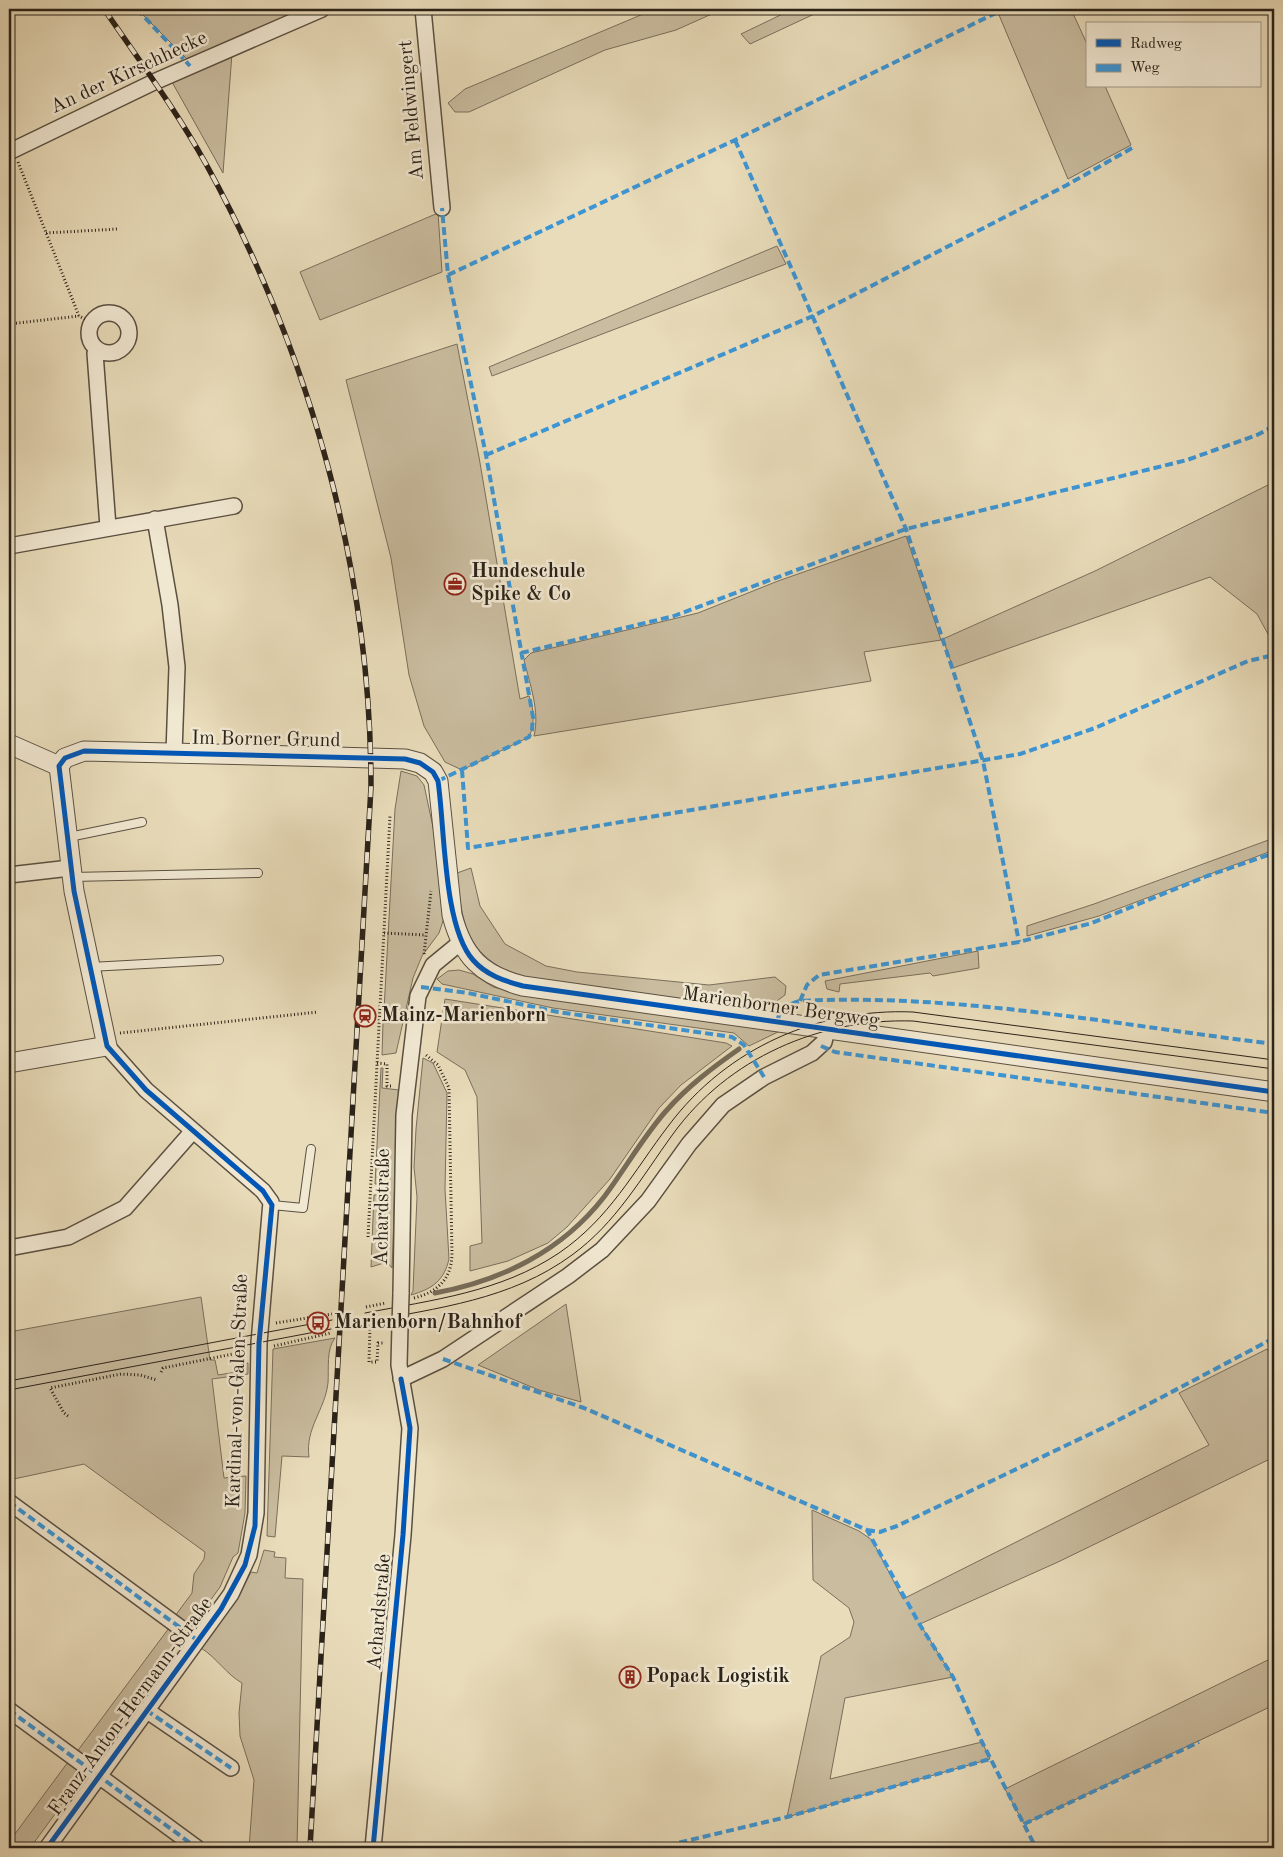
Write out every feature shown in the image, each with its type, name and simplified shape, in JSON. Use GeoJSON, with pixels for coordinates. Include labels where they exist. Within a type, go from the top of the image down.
{"type":"FeatureCollection","features":[{"type":"Feature","properties":{"kind":"street","name":"An der Kirschhecke"},"geometry":{"type":"LineString","coordinates":[[11,151],[154,82],[322,9]]}},
{"type":"Feature","properties":{"kind":"street","name":"Am Feldwingert"},"geometry":{"type":"LineString","coordinates":[[423,9],[442,208]]}},
{"type":"Feature","properties":{"kind":"street"},"geometry":{"type":"LineString","coordinates":[[109,313],[121,317],[129,328],[130,335],[124,348],[111,353],[98,350],[90,340],[86,320],[109,313]]}},
{"type":"Feature","properties":{"kind":"street"},"geometry":{"type":"LineString","coordinates":[[98,350],[94,353],[108,527]]}},
{"type":"Feature","properties":{"kind":"street"},"geometry":{"type":"LineString","coordinates":[[9,546],[234,506]]}},
{"type":"Feature","properties":{"kind":"street"},"geometry":{"type":"LineString","coordinates":[[155,519],[170,605],[177,667],[174,753]]}},
{"type":"Feature","properties":{"kind":"street"},"geometry":{"type":"LineString","coordinates":[[9,744],[59,766],[71,873],[106,1040],[146,1090],[192,1132],[263,1191],[272,1205]]}},
{"type":"Feature","properties":{"kind":"street","name":"Im Borner Grund"},"geometry":{"type":"LineString","coordinates":[[59,766],[64,758],[84,751],[405,759],[420,763],[433,772],[438,780]]}},
{"type":"Feature","properties":{"kind":"street","name":"Marienborner Bergweg"},"geometry":{"type":"LineString","coordinates":[[438,780],[452,915],[461,942],[472,960],[481,968],[505,981],[523,986],[827,1030],[1274,1092]]}},
{"type":"Feature","properties":{"kind":"street"},"geometry":{"type":"LineString","coordinates":[[9,875],[71,873]]}},
{"type":"Feature","properties":{"kind":"street","name":"Achardstraße"},"geometry":{"type":"LineString","coordinates":[[373,1848],[403,1535],[410,1428],[401,1379],[395,1323],[402,1298],[404,1115],[420,987],[440,957],[461,942]]}},
{"type":"Feature","properties":{"kind":"street"},"geometry":{"type":"LineString","coordinates":[[401,1379],[443,1359],[568,1276],[602,1250],[648,1201],[689,1144],[723,1105],[764,1077],[812,1053],[824,1042],[827,1030]]}},
{"type":"Feature","properties":{"kind":"street"},"geometry":{"type":"LineString","coordinates":[[9,1063],[106,1040]]}},
{"type":"Feature","properties":{"kind":"street"},"geometry":{"type":"LineString","coordinates":[[9,1248],[68,1237],[125,1208],[192,1132]]}},
{"type":"Feature","properties":{"kind":"street","name":"Kardinal-von-Galen-Straße"},"geometry":{"type":"LineString","coordinates":[[249,1555],[256,1512],[272,1205]]}},
{"type":"Feature","properties":{"kind":"street"},"geometry":{"type":"LineString","coordinates":[[9,1502],[197,1640]]}},
{"type":"Feature","properties":{"kind":"street","name":"Franz-Anton-Hermann-Straße"},"geometry":{"type":"LineString","coordinates":[[47,1848],[231,1594],[249,1555]]}},
{"type":"Feature","properties":{"kind":"street"},"geometry":{"type":"LineString","coordinates":[[9,1710],[197,1848]]}},
{"type":"Feature","properties":{"kind":"street","name":"Franz-Anton-Hermann-Straße"},"geometry":{"type":"LineString","coordinates":[[146,1710],[231,1768]]}},
{"type":"Feature","properties":{"kind":"lane"},"geometry":{"type":"LineString","coordinates":[[67,837],[142,822]]}},
{"type":"Feature","properties":{"kind":"lane"},"geometry":{"type":"LineString","coordinates":[[71,873],[258,873]]}},
{"type":"Feature","properties":{"kind":"lane"},"geometry":{"type":"LineString","coordinates":[[90,967],[219,960]]}},
{"type":"Feature","properties":{"kind":"lane"},"geometry":{"type":"LineString","coordinates":[[272,1205],[303,1208],[310,1149]]}},
{"type":"Feature","properties":{"kind":"path"},"geometry":{"type":"LineString","coordinates":[[9,324],[86,320],[11,151]]}},
{"type":"Feature","properties":{"kind":"path"},"geometry":{"type":"LineString","coordinates":[[46,233],[118,229]]}},
{"type":"Feature","properties":{"kind":"path"},"geometry":{"type":"LineString","coordinates":[[368,1236],[379,1063],[390,816]]}},
{"type":"Feature","properties":{"kind":"path"},"geometry":{"type":"LineString","coordinates":[[420,987],[431,886]]}},
{"type":"Feature","properties":{"kind":"path"},"geometry":{"type":"LineString","coordinates":[[384,933],[425,935]]}},
{"type":"Feature","properties":{"kind":"path"},"geometry":{"type":"LineString","coordinates":[[106,1040],[318,1012]]}},
{"type":"Feature","properties":{"kind":"path"},"geometry":{"type":"LineString","coordinates":[[366,1307],[430,1292],[444,1282],[450,1273],[452,1255],[449,1088],[433,1059],[411,1051]]}},
{"type":"Feature","properties":{"kind":"path"},"geometry":{"type":"LineString","coordinates":[[291,1321],[332,1314]]}},
{"type":"Feature","properties":{"kind":"path"},"geometry":{"type":"LineString","coordinates":[[365,1327],[395,1323]]}},
{"type":"Feature","properties":{"kind":"path"},"geometry":{"type":"LineString","coordinates":[[370,1326],[369,1362],[377,1362],[378,1343],[386,1344]]}},
{"type":"Feature","properties":{"kind":"path"},"geometry":{"type":"LineString","coordinates":[[161,1372],[163,1368],[331,1333]]}},
{"type":"Feature","properties":{"kind":"path"},"geometry":{"type":"LineString","coordinates":[[68,1416],[64,1413],[50,1388],[121,1374],[140,1375],[157,1380]]}},
{"type":"Feature","properties":{"kind":"shaded area"},"geometry":{"type":"Polygon","coordinates":[[[137,9],[306,9],[189,61],[137,9]]]}},
{"type":"Feature","properties":{"kind":"shaded area"},"geometry":{"type":"Polygon","coordinates":[[[655,9],[723,9],[676,30],[605,50],[469,112],[455,112],[448,103],[465,89],[655,9]]]}},
{"type":"Feature","properties":{"kind":"shaded area"},"geometry":{"type":"Polygon","coordinates":[[[793,9],[825,9],[750,44],[741,34],[793,9]]]}},
{"type":"Feature","properties":{"kind":"shaded area"},"geometry":{"type":"Polygon","coordinates":[[[1012,9],[1071,9],[1086,42],[1086,88],[1106,88],[1131,145],[1068,179],[999,15],[1012,9]]]}},
{"type":"Feature","properties":{"kind":"shaded area"},"geometry":{"type":"Polygon","coordinates":[[[232,53],[223,173],[172,82],[232,53]]]}},
{"type":"Feature","properties":{"kind":"shaded area"},"geometry":{"type":"Polygon","coordinates":[[[438,213],[442,272],[320,320],[300,272],[438,213]]]}},
{"type":"Feature","properties":{"kind":"shaded area"},"geometry":{"type":"Polygon","coordinates":[[[777,246],[786,264],[492,376],[489,367],[777,246]]]}},
{"type":"Feature","properties":{"kind":"shaded area"},"geometry":{"type":"Polygon","coordinates":[[[457,344],[479,457],[520,699],[529,696],[533,716],[529,737],[462,770],[445,762],[424,726],[409,675],[391,558],[346,380],[457,344]]]}},
{"type":"Feature","properties":{"kind":"shaded area"},"geometry":{"type":"Polygon","coordinates":[[[1274,482],[1274,645],[1257,614],[1210,577],[953,668],[943,639],[1095,571],[1274,482]]]}},
{"type":"Feature","properties":{"kind":"shaded area"},"geometry":{"type":"Polygon","coordinates":[[[906,536],[941,640],[864,652],[871,681],[534,736],[536,727],[535,708],[524,660],[531,653],[698,613],[778,581],[906,536]]]}},
{"type":"Feature","properties":{"kind":"shaded area"},"geometry":{"type":"Polygon","coordinates":[[[401,771],[417,776],[424,785],[439,855],[444,918],[439,933],[422,956],[413,978],[396,1053],[382,1055],[383,1023],[390,1023],[390,1011],[384,1010],[395,809],[401,771]]]}},
{"type":"Feature","properties":{"kind":"shaded area"},"geometry":{"type":"Polygon","coordinates":[[[1274,838],[1274,850],[1099,916],[1027,936],[1027,926],[1094,904],[1274,838]]]}},
{"type":"Feature","properties":{"kind":"shaded area"},"geometry":{"type":"Polygon","coordinates":[[[471,868],[480,906],[505,944],[546,966],[577,972],[709,985],[775,977],[786,986],[785,995],[770,1006],[752,1011],[533,981],[512,973],[483,954],[467,929],[462,913],[457,873],[471,868]]]}},
{"type":"Feature","properties":{"kind":"shaded area"},"geometry":{"type":"Polygon","coordinates":[[[978,951],[979,968],[933,976],[930,973],[840,984],[839,992],[827,989],[825,981],[978,951]]]}},
{"type":"Feature","properties":{"kind":"shaded area"},"geometry":{"type":"Polygon","coordinates":[[[459,970],[473,974],[493,987],[523,994],[782,1030],[749,1046],[734,1033],[553,1008],[442,984],[437,979],[448,971],[459,970]]]}},
{"type":"Feature","properties":{"kind":"shaded area"},"geometry":{"type":"Polygon","coordinates":[[[445,999],[726,1043],[732,1046],[681,1085],[659,1108],[610,1179],[567,1227],[548,1243],[508,1261],[470,1271],[470,1246],[482,1243],[477,1097],[465,1070],[437,1052],[445,999]]]}},
{"type":"Feature","properties":{"kind":"shaded area"},"geometry":{"type":"Polygon","coordinates":[[[423,1058],[433,1063],[447,1093],[445,1189],[449,1259],[444,1273],[436,1283],[425,1290],[411,1295],[413,1291],[417,1197],[414,1167],[423,1058]]]}},
{"type":"Feature","properties":{"kind":"shaded area"},"geometry":{"type":"Polygon","coordinates":[[[381,1068],[383,1068],[382,1088],[399,1090],[392,1268],[387,1262],[371,1267],[374,1195],[380,1195],[381,1184],[375,1184],[381,1068]]]}},
{"type":"Feature","properties":{"kind":"shaded area"},"geometry":{"type":"Polygon","coordinates":[[[201,1297],[210,1360],[215,1360],[218,1375],[243,1371],[242,1364],[248,1363],[248,1374],[212,1379],[224,1478],[246,1476],[245,1513],[238,1553],[233,1557],[220,1587],[192,1626],[186,1625],[175,1616],[192,1593],[194,1574],[204,1559],[205,1552],[84,1464],[9,1480],[9,1332],[201,1297]]]}},
{"type":"Feature","properties":{"kind":"shaded area"},"geometry":{"type":"Polygon","coordinates":[[[566,1304],[581,1402],[539,1390],[478,1365],[566,1304]]]}},
{"type":"Feature","properties":{"kind":"shaded area"},"geometry":{"type":"Polygon","coordinates":[[[335,1338],[329,1353],[326,1393],[310,1437],[309,1457],[282,1456],[275,1537],[267,1536],[273,1349],[335,1338]]]}},
{"type":"Feature","properties":{"kind":"shaded area"},"geometry":{"type":"Polygon","coordinates":[[[1267,1349],[1274,1360],[1274,1457],[1058,1562],[920,1624],[953,1677],[845,1698],[830,1779],[982,1742],[990,1759],[787,1817],[821,1656],[850,1637],[854,1622],[849,1608],[813,1580],[812,1510],[859,1531],[872,1540],[903,1599],[1209,1445],[1179,1393],[1267,1349]]]}},
{"type":"Feature","properties":{"kind":"shaded area"},"geometry":{"type":"Polygon","coordinates":[[[264,1550],[275,1552],[274,1557],[286,1558],[285,1578],[303,1579],[297,1848],[249,1848],[254,1780],[240,1736],[239,1713],[242,1683],[201,1648],[238,1598],[251,1572],[257,1573],[264,1550]]]}},
{"type":"Feature","properties":{"kind":"shaded area"},"geometry":{"type":"Polygon","coordinates":[[[169,1628],[182,1640],[93,1763],[76,1753],[169,1628]]]}},
{"type":"Feature","properties":{"kind":"shaded area"},"geometry":{"type":"Polygon","coordinates":[[[1274,1657],[1274,1705],[1024,1824],[1005,1789],[1274,1657]]]}},
{"type":"Feature","properties":{"kind":"shaded area"},"geometry":{"type":"Polygon","coordinates":[[[68,1762],[83,1776],[30,1848],[9,1848],[9,1842],[68,1762]]]}},
{"type":"Feature","properties":{"kind":"waterway"},"geometry":{"type":"LineString","coordinates":[[435,1293],[483,1281],[506,1272],[528,1261],[569,1233],[604,1197],[650,1131],[674,1102],[719,1063],[739,1049]]}},
{"type":"Feature","properties":{"kind":"tram line"},"geometry":{"type":"LineString","coordinates":[[365,1313],[441,1299],[490,1286],[514,1277],[559,1253],[593,1225],[607,1210],[669,1125],[692,1098],[718,1074],[747,1054],[777,1038],[809,1026],[843,1017],[913,1012],[1274,1060]]}},
{"type":"Feature","properties":{"kind":"tram line"},"geometry":{"type":"LineString","coordinates":[[365,1322],[473,1300],[499,1292],[549,1270],[572,1255],[602,1229],[627,1199],[673,1134],[695,1107],[721,1084],[749,1064],[779,1048],[811,1035],[844,1027],[878,1022],[913,1021],[1274,1069]]}},
{"type":"Feature","properties":{"kind":"tram line"},"geometry":{"type":"LineString","coordinates":[[9,1381],[332,1320]]}},
{"type":"Feature","properties":{"kind":"tram line"},"geometry":{"type":"LineString","coordinates":[[9,1390],[331,1329]]}},
{"type":"Feature","properties":{"kind":"railway"},"geometry":{"type":"LineString","coordinates":[[104,9],[170,105],[206,164],[243,236],[276,311],[304,387],[328,465],[346,544],[360,625],[368,706],[371,787],[310,1848]]}},
{"type":"Feature","properties":{"kind":"marked path"},"geometry":{"type":"LineString","coordinates":[[137,9],[190,66]]}},
{"type":"Feature","properties":{"kind":"marked path"},"geometry":{"type":"LineString","coordinates":[[448,275],[735,140],[1004,9]]}},
{"type":"Feature","properties":{"kind":"marked path"},"geometry":{"type":"LineString","coordinates":[[735,140],[906,529],[983,761],[1019,942]]}},
{"type":"Feature","properties":{"kind":"marked path"},"geometry":{"type":"LineString","coordinates":[[486,455],[813,316],[1067,185],[1132,148]]}},
{"type":"Feature","properties":{"kind":"marked path"},"geometry":{"type":"LineString","coordinates":[[438,781],[529,737],[532,730],[533,717],[486,455],[448,275],[442,208]]}},
{"type":"Feature","properties":{"kind":"marked path"},"geometry":{"type":"LineString","coordinates":[[521,653],[674,616],[906,529],[1187,460],[1257,435],[1274,426]]}},
{"type":"Feature","properties":{"kind":"marked path"},"geometry":{"type":"LineString","coordinates":[[462,770],[468,848],[1020,754],[1095,728],[1248,661],[1274,655]]}},
{"type":"Feature","properties":{"kind":"marked path"},"geometry":{"type":"LineString","coordinates":[[800,1001],[807,985],[819,975],[1019,942],[1092,923],[1207,876],[1274,853]]}},
{"type":"Feature","properties":{"kind":"marked path"},"geometry":{"type":"LineString","coordinates":[[421,987],[468,993],[558,1012],[732,1037],[744,1045],[764,1077]]}},
{"type":"Feature","properties":{"kind":"marked path"},"geometry":{"type":"LineString","coordinates":[[777,1022],[785,1008],[800,1001],[860,1000],[919,1002],[1038,1012],[1274,1044]]}},
{"type":"Feature","properties":{"kind":"marked path"},"geometry":{"type":"LineString","coordinates":[[821,1046],[835,1052],[1274,1113]]}},
{"type":"Feature","properties":{"kind":"marked path"},"geometry":{"type":"LineString","coordinates":[[867,1530],[880,1532],[897,1526],[1109,1425],[1274,1338]]}},
{"type":"Feature","properties":{"kind":"marked path"},"geometry":{"type":"LineString","coordinates":[[443,1359],[584,1408],[867,1530],[920,1625],[953,1677],[982,1742],[1036,1848]]}},
{"type":"Feature","properties":{"kind":"marked path"},"geometry":{"type":"LineString","coordinates":[[9,1502],[197,1640]]}},
{"type":"Feature","properties":{"kind":"marked path"},"geometry":{"type":"LineString","coordinates":[[9,1710],[197,1848]]}},
{"type":"Feature","properties":{"kind":"marked path"},"geometry":{"type":"LineString","coordinates":[[146,1710],[231,1768]]}},
{"type":"Feature","properties":{"kind":"marked path"},"geometry":{"type":"LineString","coordinates":[[1024,1824],[1199,1742]]}},
{"type":"Feature","properties":{"kind":"marked path"},"geometry":{"type":"LineString","coordinates":[[656,1848],[787,1817],[990,1759]]}},
{"type":"Feature","properties":{"kind":"cycle path"},"geometry":{"type":"LineString","coordinates":[[47,1848],[221,1609],[245,1565],[255,1526],[259,1343],[272,1205],[263,1191],[146,1090],[107,1046],[74,891],[59,766],[65,758],[84,751],[405,759],[420,763],[433,772],[438,781],[447,875],[456,924],[463,944],[473,960],[484,970],[502,980],[523,986],[1274,1092]]}},
{"type":"Feature","properties":{"kind":"cycle path"},"geometry":{"type":"LineString","coordinates":[[373,1848],[403,1535],[410,1428],[401,1379]]}},
{"type":"Feature","properties":{"kind":"place","name":"Hundeschule Spike & Co"},"geometry":{"type":"Point","coordinates":[455,584]}},
{"type":"Feature","properties":{"kind":"place","name":"Mainz-Marienborn"},"geometry":{"type":"Point","coordinates":[365,1016]}},
{"type":"Feature","properties":{"kind":"place","name":"Marienborn/Bahnhof"},"geometry":{"type":"Point","coordinates":[318,1323]}},
{"type":"Feature","properties":{"kind":"place","name":"Popack Logistik"},"geometry":{"type":"Point","coordinates":[630,1677]}}]}
